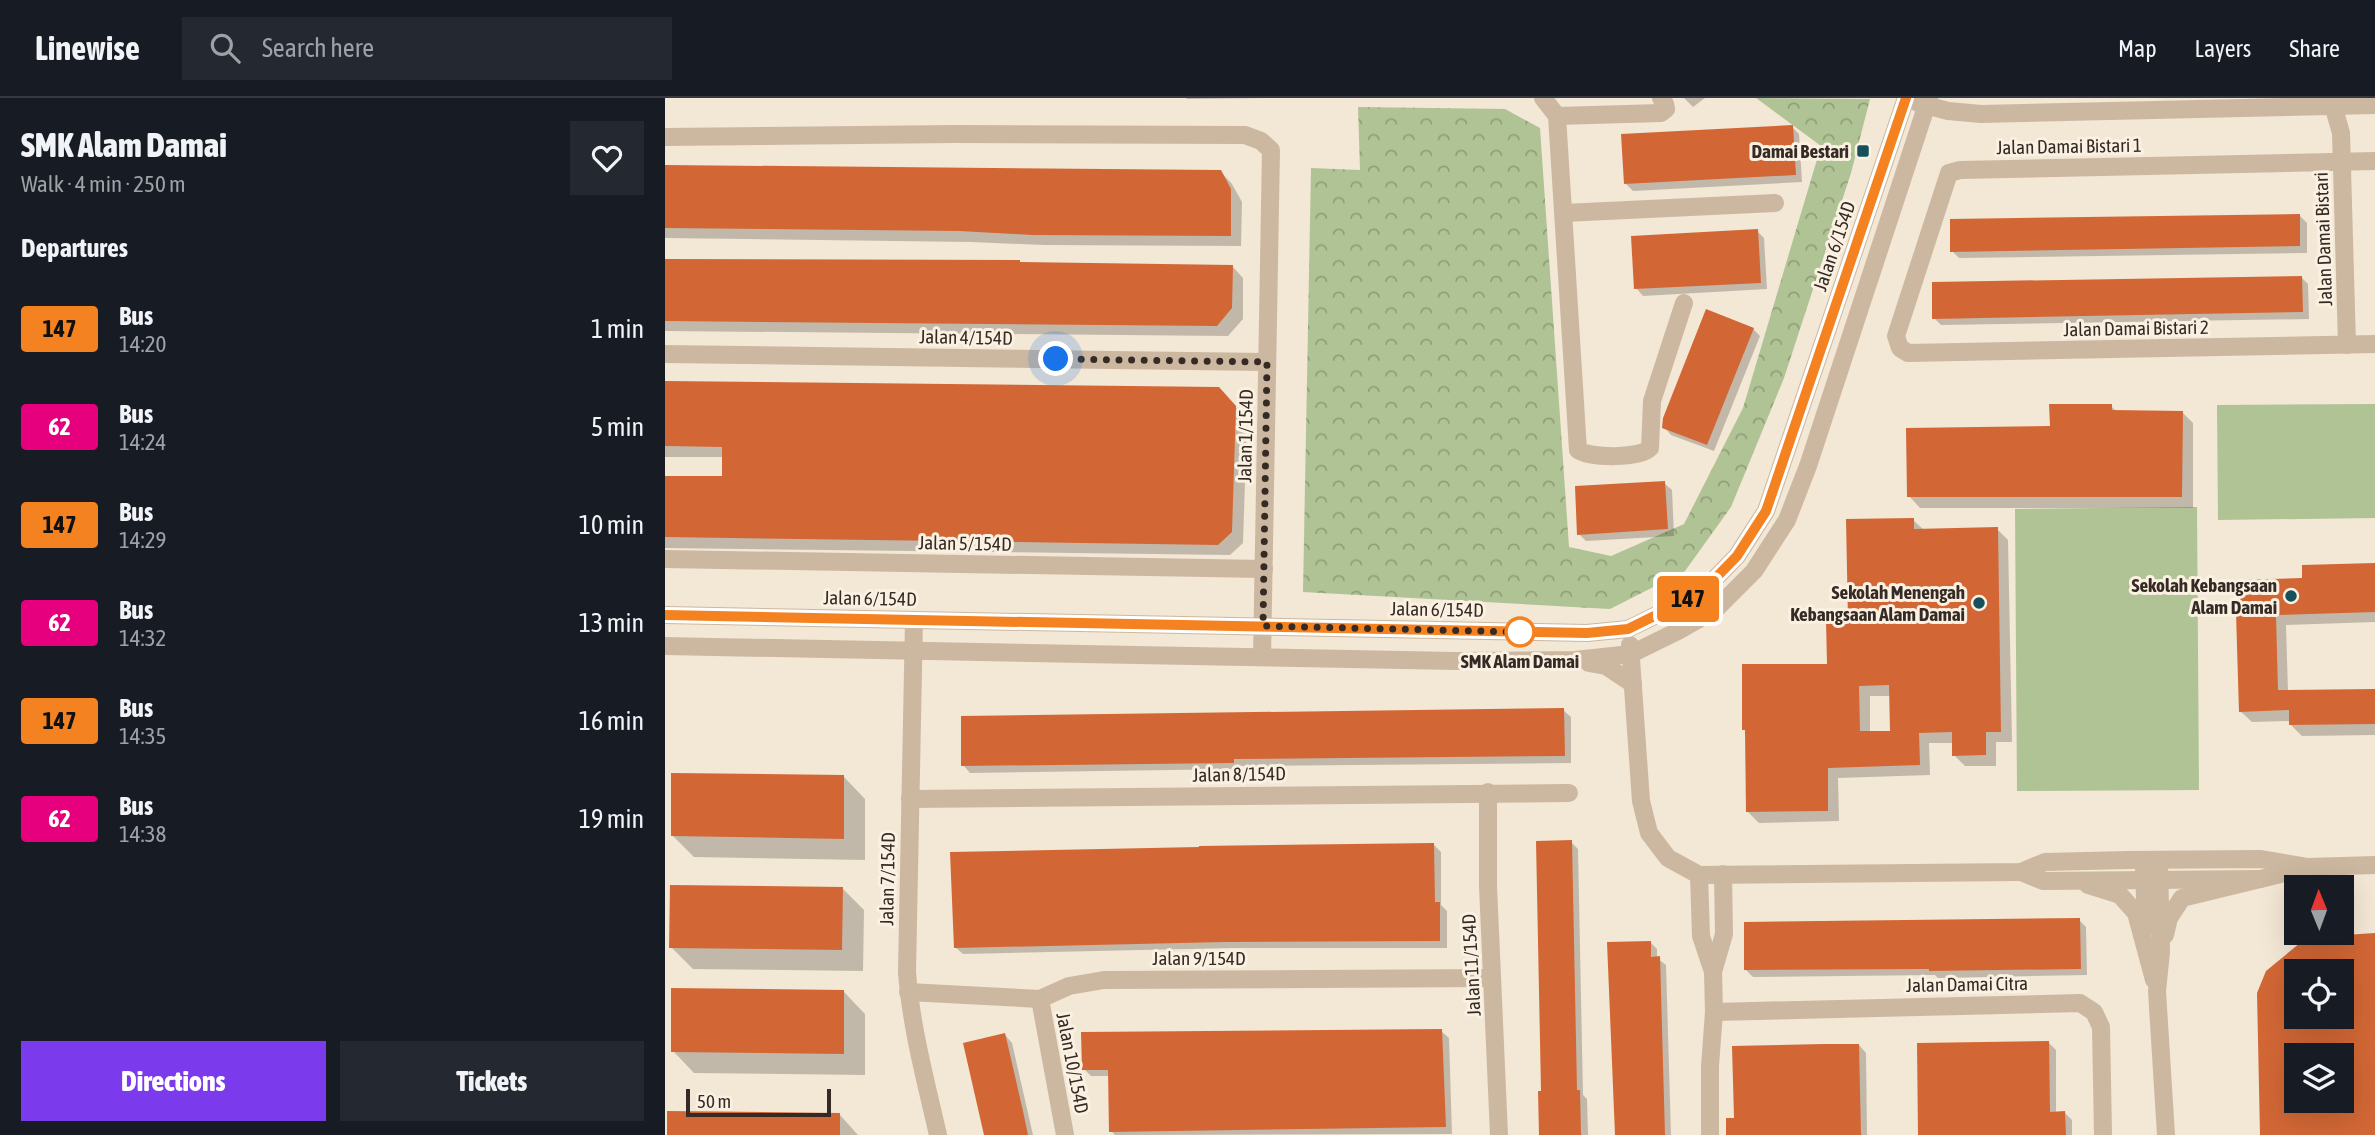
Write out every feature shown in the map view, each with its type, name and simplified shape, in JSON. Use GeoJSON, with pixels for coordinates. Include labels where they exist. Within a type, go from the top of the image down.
{"type":"FeatureCollection","features":[{"type":"Feature","properties":{"kind":"street"},"geometry":{"type":"LineString","coordinates":[[1543,98],[1557,116],[1578,450],[1585,455],[1629,456],[1646,452],[1650,448],[1653,401],[1684,303]]}},
{"type":"Feature","properties":{"kind":"street"},"geometry":{"type":"LineString","coordinates":[[1557,116],[1661,113],[1666,109],[1661,98]]}},
{"type":"Feature","properties":{"kind":"street"},"geometry":{"type":"LineString","coordinates":[[1902,98],[1930,108],[1981,114],[2333,102],[2375,105]]}},
{"type":"Feature","properties":{"kind":"street","name":"Jalan 6/154D"},"geometry":{"type":"LineString","coordinates":[[665,615],[1587,633],[1628,629],[1701,593],[1737,556],[1766,511],[1900,117],[1902,98]]}},
{"type":"Feature","properties":{"kind":"street","name":"Jalan Damai Bistari"},"geometry":{"type":"LineString","coordinates":[[2333,102],[2341,132],[2347,345]]}},
{"type":"Feature","properties":{"kind":"street","name":"Jalan Damai Bistari"},"geometry":{"type":"LineString","coordinates":[[2341,132],[2352,102]]}},
{"type":"Feature","properties":{"kind":"street"},"geometry":{"type":"LineString","coordinates":[[665,646],[1456,661],[1574,660],[1631,654],[1715,610],[1754,570],[1787,520],[1930,108]]}},
{"type":"Feature","properties":{"kind":"street","name":"Jalan 1/154D"},"geometry":{"type":"LineString","coordinates":[[665,138],[940,134],[1245,135],[1261,141],[1271,150],[1262,657]]}},
{"type":"Feature","properties":{"kind":"street","name":"Jalan Damai Bistari 1"},"geometry":{"type":"LineString","coordinates":[[1900,348],[1896,336],[1949,173],[1960,170],[2375,161]]}},
{"type":"Feature","properties":{"kind":"street"},"geometry":{"type":"LineString","coordinates":[[1564,213],[1775,203]]}},
{"type":"Feature","properties":{"kind":"street","name":"Jalan Damai Bistari 2"},"geometry":{"type":"LineString","coordinates":[[1900,348],[1908,353],[2375,344]]}},
{"type":"Feature","properties":{"kind":"street","name":"Jalan 4/154D"},"geometry":{"type":"LineString","coordinates":[[665,354],[1267,362]]}},
{"type":"Feature","properties":{"kind":"street","name":"Jalan 5/154D"},"geometry":{"type":"LineString","coordinates":[[665,559],[1264,569]]}},
{"type":"Feature","properties":{"kind":"street","name":"Jalan 7/154D"},"geometry":{"type":"LineString","coordinates":[[914,620],[907,972],[908,992],[938,1135]]}},
{"type":"Feature","properties":{"kind":"street"},"geometry":{"type":"LineString","coordinates":[[1628,629],[1641,801],[1649,833],[1668,858],[1699,875],[2021,872],[2045,862],[2151,860],[2261,859],[2308,867],[2375,865]]}},
{"type":"Feature","properties":{"kind":"street"},"geometry":{"type":"LineString","coordinates":[[1633,684],[1638,669],[1658,641]]}},
{"type":"Feature","properties":{"kind":"street"},"geometry":{"type":"LineString","coordinates":[[863,650],[889,653],[898,660],[913,682],[932,655],[950,652]]}},
{"type":"Feature","properties":{"kind":"street"},"geometry":{"type":"LineString","coordinates":[[1574,660],[1606,666],[1633,684]]}},
{"type":"Feature","properties":{"kind":"street","name":"Jalan 11/154D"},"geometry":{"type":"LineString","coordinates":[[1488,792],[1488,886],[1499,1135]]}},
{"type":"Feature","properties":{"kind":"street","name":"Jalan 8/154D"},"geometry":{"type":"LineString","coordinates":[[910,799],[1569,793]]}},
{"type":"Feature","properties":{"kind":"street"},"geometry":{"type":"LineString","coordinates":[[2151,860],[2154,952],[2167,1135]]}},
{"type":"Feature","properties":{"kind":"street"},"geometry":{"type":"LineString","coordinates":[[2154,952],[2169,918],[2182,898],[2308,867]]}},
{"type":"Feature","properties":{"kind":"street"},"geometry":{"type":"LineString","coordinates":[[2021,872],[2043,881],[2261,879]]}},
{"type":"Feature","properties":{"kind":"street"},"geometry":{"type":"LineString","coordinates":[[1713,972],[1724,934],[1723,874]]}},
{"type":"Feature","properties":{"kind":"street"},"geometry":{"type":"LineString","coordinates":[[1699,875],[1701,936],[1713,972],[1710,1135]]}},
{"type":"Feature","properties":{"kind":"street"},"geometry":{"type":"LineString","coordinates":[[2075,881],[2120,895],[2136,913],[2154,952]]}},
{"type":"Feature","properties":{"kind":"street","name":"Jalan 9/154D"},"geometry":{"type":"LineString","coordinates":[[908,992],[1040,999],[1069,986],[1104,979],[1492,978]]}},
{"type":"Feature","properties":{"kind":"street","name":"Jalan 10/154D"},"geometry":{"type":"LineString","coordinates":[[1040,999],[1066,1135]]}},
{"type":"Feature","properties":{"kind":"street","name":"Jalan Damai Citra"},"geometry":{"type":"LineString","coordinates":[[1714,1012],[2080,1003],[2094,1012],[2101,1027],[2103,1135]]}},
{"type":"Feature","properties":{"kind":"green space"},"geometry":{"type":"Polygon","coordinates":[[[1756,98],[1870,99],[1851,173],[1784,378],[1731,507],[1685,571],[1610,609],[1303,592],[1311,168],[1360,170],[1358,107],[1505,109],[1540,128],[1569,547],[1611,556],[1684,524],[1743,408],[1821,146],[1756,98]]]}},
{"type":"Feature","properties":{"kind":"green space"},"geometry":{"type":"Polygon","coordinates":[[[2375,404],[2375,518],[2218,520],[2217,405],[2375,404]]]}},
{"type":"Feature","properties":{"kind":"green space"},"geometry":{"type":"Polygon","coordinates":[[[2197,507],[2199,790],[2017,791],[2015,509],[2197,507]]]}},
{"type":"Feature","properties":{"kind":"building"},"geometry":{"type":"Polygon","coordinates":[[[1793,125],[1796,175],[1624,184],[1621,134],[1793,125]]]}},
{"type":"Feature","properties":{"kind":"building"},"geometry":{"type":"Polygon","coordinates":[[[665,165],[1221,170],[1231,189],[1231,236],[665,228],[665,165]]]}},
{"type":"Feature","properties":{"kind":"building"},"geometry":{"type":"Polygon","coordinates":[[[2300,214],[2300,246],[1950,252],[1950,219],[2300,214]]]}},
{"type":"Feature","properties":{"kind":"building"},"geometry":{"type":"Polygon","coordinates":[[[1758,229],[1761,283],[1634,289],[1631,236],[1758,229]]]}},
{"type":"Feature","properties":{"kind":"building"},"geometry":{"type":"Polygon","coordinates":[[[665,259],[1020,260],[1233,265],[1232,308],[1217,326],[665,321],[665,259]]]}},
{"type":"Feature","properties":{"kind":"building"},"geometry":{"type":"Polygon","coordinates":[[[2302,276],[2303,312],[1932,319],[1932,282],[2302,276]]]}},
{"type":"Feature","properties":{"kind":"building"},"geometry":{"type":"Polygon","coordinates":[[[1706,309],[1754,328],[1707,445],[1662,428],[1663,418],[1706,309]]]}},
{"type":"Feature","properties":{"kind":"building"},"geometry":{"type":"Polygon","coordinates":[[[665,381],[1219,387],[1236,406],[1232,532],[1218,545],[665,537],[665,476],[722,476],[722,447],[665,446],[665,381]]]}},
{"type":"Feature","properties":{"kind":"building"},"geometry":{"type":"Polygon","coordinates":[[[2049,404],[2112,404],[2112,410],[2183,411],[2182,497],[1907,497],[1906,428],[2050,426],[2049,404]]]}},
{"type":"Feature","properties":{"kind":"building"},"geometry":{"type":"Polygon","coordinates":[[[1665,481],[1668,529],[1577,535],[1575,486],[1665,481]]]}},
{"type":"Feature","properties":{"kind":"building"},"geometry":{"type":"Polygon","coordinates":[[[1914,518],[1914,529],[1998,527],[2001,732],[1986,732],[1986,755],[1952,756],[1952,732],[1919,733],[1920,765],[1828,768],[1828,811],[1746,812],[1742,664],[1827,664],[1826,621],[1848,621],[1846,519],[1914,518]],[[1889,685],[1859,686],[1860,731],[1890,731],[1889,685]]]}},
{"type":"Feature","properties":{"kind":"building"},"geometry":{"type":"Polygon","coordinates":[[[2375,563],[2375,612],[2276,615],[2278,690],[2375,689],[2375,724],[2289,725],[2289,710],[2239,712],[2235,580],[2302,578],[2302,565],[2375,563]]]}},
{"type":"Feature","properties":{"kind":"building"},"geometry":{"type":"Polygon","coordinates":[[[1564,708],[1565,756],[1234,759],[1234,763],[961,766],[961,716],[1564,708]]]}},
{"type":"Feature","properties":{"kind":"building"},"geometry":{"type":"Polygon","coordinates":[[[671,773],[844,775],[844,839],[671,836],[671,773]]]}},
{"type":"Feature","properties":{"kind":"building"},"geometry":{"type":"Polygon","coordinates":[[[1572,840],[1577,1090],[1580,1090],[1581,1135],[1539,1135],[1538,1091],[1541,1091],[1536,841],[1572,840]]]}},
{"type":"Feature","properties":{"kind":"building"},"geometry":{"type":"Polygon","coordinates":[[[1434,843],[1435,902],[1440,902],[1440,941],[954,948],[950,852],[1434,843]]]}},
{"type":"Feature","properties":{"kind":"building"},"geometry":{"type":"Polygon","coordinates":[[[670,885],[843,887],[842,950],[669,948],[670,885]]]}},
{"type":"Feature","properties":{"kind":"building"},"geometry":{"type":"Polygon","coordinates":[[[2080,918],[2081,969],[1744,970],[1744,922],[2080,918]]]}},
{"type":"Feature","properties":{"kind":"building"},"geometry":{"type":"Polygon","coordinates":[[[2375,933],[2375,1135],[2260,1135],[2257,993],[2266,971],[2298,945],[2354,945],[2354,934],[2375,933]]]}},
{"type":"Feature","properties":{"kind":"building"},"geometry":{"type":"Polygon","coordinates":[[[1651,941],[1651,957],[1660,956],[1665,1135],[1615,1135],[1607,942],[1651,941]]]}},
{"type":"Feature","properties":{"kind":"building"},"geometry":{"type":"Polygon","coordinates":[[[671,988],[844,990],[844,1054],[671,1052],[671,988]]]}},
{"type":"Feature","properties":{"kind":"building"},"geometry":{"type":"Polygon","coordinates":[[[1442,1029],[1446,1127],[1109,1132],[1108,1070],[1082,1070],[1081,1032],[1442,1029]]]}},
{"type":"Feature","properties":{"kind":"building"},"geometry":{"type":"Polygon","coordinates":[[[1005,1033],[1028,1135],[984,1135],[963,1043],[1005,1033]]]}},
{"type":"Feature","properties":{"kind":"building"},"geometry":{"type":"Polygon","coordinates":[[[2049,1041],[2050,1112],[2065,1111],[2066,1135],[1918,1135],[1917,1043],[2049,1041]]]}},
{"type":"Feature","properties":{"kind":"building"},"geometry":{"type":"Polygon","coordinates":[[[1859,1044],[1861,1135],[1726,1135],[1726,1118],[1734,1118],[1732,1046],[1859,1044]]]}},
{"type":"Feature","properties":{"kind":"building"},"geometry":{"type":"Polygon","coordinates":[[[667,1111],[840,1113],[840,1135],[667,1135],[667,1111]]]}},
{"type":"Feature","properties":{"kind":"bus line","name":"147"},"geometry":{"type":"LineString","coordinates":[[665,615],[1587,633],[1628,629],[1701,593],[1737,556],[1766,511],[1906,98]]}},
{"type":"Feature","properties":{"kind":"place","name":"Damai Bestari"},"geometry":{"type":"Point","coordinates":[1863,151]}},
{"type":"Feature","properties":{"kind":"place","name":"Sekolah Kebangsaan Alam Damai"},"geometry":{"type":"Point","coordinates":[2291,596]}},
{"type":"Feature","properties":{"kind":"place","name":"Sekolah Menengah Kebangsaan Alam Damai"},"geometry":{"type":"Point","coordinates":[1979,603]}},
{"type":"Feature","properties":{"kind":"place","name":"SMK Alam Damai"},"geometry":{"type":"Point","coordinates":[1520,632]}},
{"type":"Feature","properties":{"kind":"route"},"geometry":{"type":"LineString","coordinates":[[1056,359],[1267,362],[1263,626],[1520,632]]}}]}
